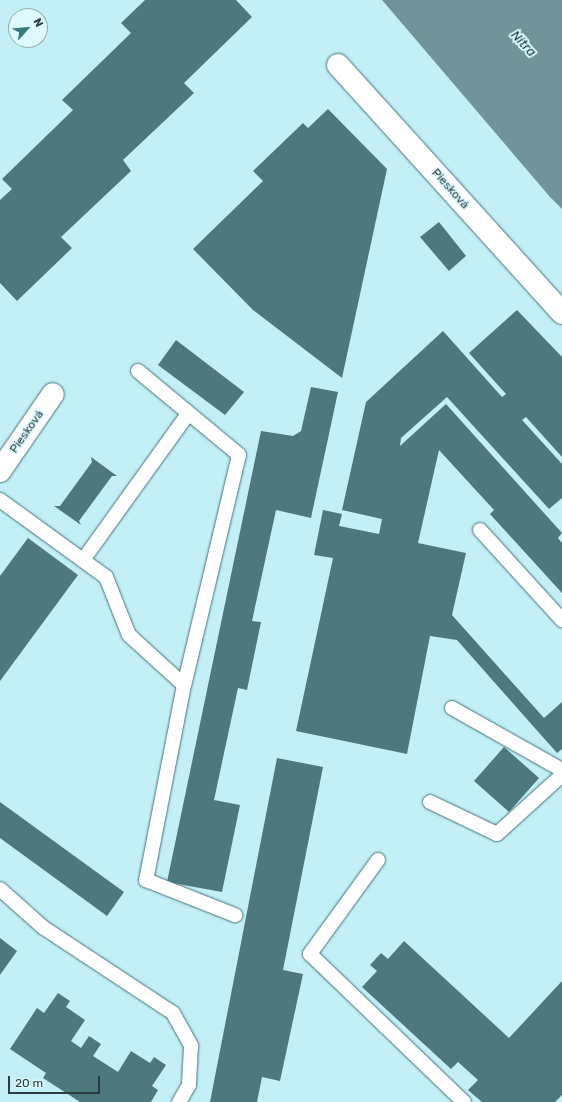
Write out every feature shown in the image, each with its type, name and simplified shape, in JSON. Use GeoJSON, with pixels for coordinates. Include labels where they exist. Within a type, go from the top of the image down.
{"type":"FeatureCollection","features":[{"type":"Feature","properties":{"kind":"street","name":"Piesková"},"geometry":{"type":"LineString","coordinates":[[338,65],[562,313]]}},
{"type":"Feature","properties":{"kind":"street","name":"Piesková"},"geometry":{"type":"LineString","coordinates":[[0,471],[53,394]]}},
{"type":"Feature","properties":{"kind":"lane"},"geometry":{"type":"LineString","coordinates":[[138,371],[239,455],[184,685],[146,880],[235,915]]}},
{"type":"Feature","properties":{"kind":"lane"},"geometry":{"type":"LineString","coordinates":[[83,560],[188,414]]}},
{"type":"Feature","properties":{"kind":"lane"},"geometry":{"type":"LineString","coordinates":[[0,500],[106,577],[129,635],[184,685]]}},
{"type":"Feature","properties":{"kind":"lane"},"geometry":{"type":"LineString","coordinates":[[480,530],[562,620]]}},
{"type":"Feature","properties":{"kind":"lane"},"geometry":{"type":"LineString","coordinates":[[452,708],[562,770]]}},
{"type":"Feature","properties":{"kind":"lane"},"geometry":{"type":"LineString","coordinates":[[430,802],[497,834],[562,775]]}},
{"type":"Feature","properties":{"kind":"lane"},"geometry":{"type":"LineString","coordinates":[[378,860],[310,954],[464,1102]]}},
{"type":"Feature","properties":{"kind":"lane"},"geometry":{"type":"LineString","coordinates":[[0,889],[44,928],[173,1013],[191,1046],[189,1086],[179,1102]]}},
{"type":"Feature","properties":{"kind":"water","name":"Nitra"},"geometry":{"type":"Polygon","coordinates":[[[382,0],[562,0],[562,209],[550,197],[382,0]]]}},
{"type":"Feature","properties":{"kind":"building"},"geometry":{"type":"Polygon","coordinates":[[[145,0],[236,0],[252,17],[184,83],[194,93],[123,160],[131,171],[61,237],[72,248],[17,301],[0,283],[0,200],[12,189],[2,179],[73,110],[62,100],[131,33],[121,23],[145,0]]]}},
{"type":"Feature","properties":{"kind":"building"},"geometry":{"type":"Polygon","coordinates":[[[328,109],[387,169],[342,378],[253,310],[193,249],[263,181],[253,171],[303,123],[308,128],[328,109]]]}},
{"type":"Feature","properties":{"kind":"building"},"geometry":{"type":"Polygon","coordinates":[[[439,222],[466,256],[449,271],[420,237],[439,222]]]}},
{"type":"Feature","properties":{"kind":"building"},"geometry":{"type":"Polygon","coordinates":[[[517,310],[562,357],[562,457],[526,417],[522,420],[562,464],[562,498],[549,509],[447,397],[401,438],[400,446],[446,404],[562,533],[558,538],[562,543],[562,593],[490,514],[494,510],[439,450],[418,543],[466,553],[452,615],[544,718],[562,702],[562,749],[557,753],[457,640],[430,636],[407,754],[296,731],[333,558],[314,555],[323,510],[342,514],[339,526],[379,534],[382,519],[342,510],[366,402],[443,331],[502,397],[506,394],[469,353],[517,310]]]}},
{"type":"Feature","properties":{"kind":"building"},"geometry":{"type":"Polygon","coordinates":[[[176,340],[244,392],[225,415],[158,365],[176,340]]]}},
{"type":"Feature","properties":{"kind":"building"},"geometry":{"type":"Polygon","coordinates":[[[311,387],[338,392],[311,518],[276,510],[252,621],[261,622],[247,690],[238,688],[214,800],[240,805],[222,892],[167,882],[261,431],[293,436],[301,431],[311,387]]]}},
{"type":"Feature","properties":{"kind":"building"},"geometry":{"type":"Polygon","coordinates":[[[91,457],[117,476],[112,476],[79,521],[81,525],[54,506],[60,506],[92,462],[91,457]]]}},
{"type":"Feature","properties":{"kind":"building"},"geometry":{"type":"Polygon","coordinates":[[[28,538],[78,575],[0,681],[0,576],[28,538]]]}},
{"type":"Feature","properties":{"kind":"building"},"geometry":{"type":"Polygon","coordinates":[[[504,747],[539,778],[509,812],[474,781],[504,747]]]}},
{"type":"Feature","properties":{"kind":"building"},"geometry":{"type":"Polygon","coordinates":[[[277,758],[323,767],[283,970],[303,974],[280,1081],[262,1077],[257,1102],[210,1102],[277,758]]]}},
{"type":"Feature","properties":{"kind":"building"},"geometry":{"type":"Polygon","coordinates":[[[0,802],[124,892],[107,916],[0,838],[0,802]]]}},
{"type":"Feature","properties":{"kind":"building"},"geometry":{"type":"Polygon","coordinates":[[[0,938],[17,951],[0,975],[0,938]]]}},
{"type":"Feature","properties":{"kind":"building"},"geometry":{"type":"Polygon","coordinates":[[[404,941],[509,1038],[562,981],[562,1095],[555,1102],[482,1102],[468,1090],[478,1080],[458,1062],[451,1069],[362,987],[377,971],[370,965],[381,953],[388,959],[404,941]]]}},
{"type":"Feature","properties":{"kind":"building"},"geometry":{"type":"Polygon","coordinates":[[[58,993],[70,1001],[66,1007],[85,1020],[71,1041],[81,1048],[89,1036],[101,1044],[93,1056],[118,1072],[131,1051],[150,1063],[154,1057],[166,1065],[152,1086],[158,1090],[151,1102],[80,1102],[43,1078],[46,1073],[10,1049],[37,1008],[44,1013],[58,993]]]}}]}
